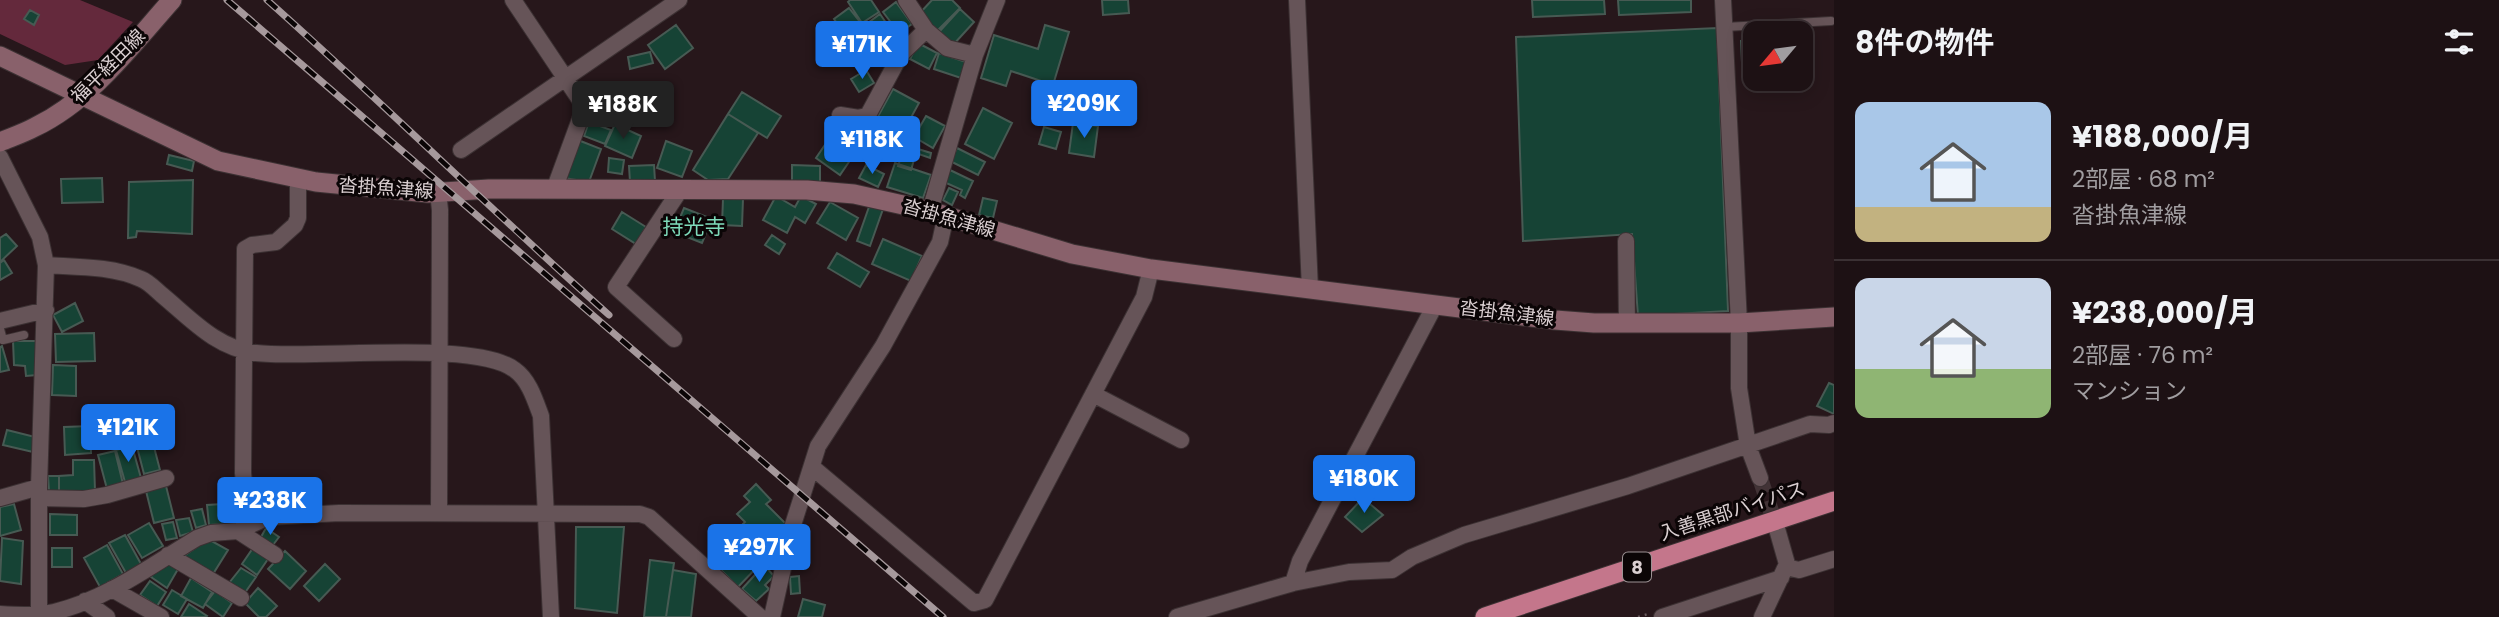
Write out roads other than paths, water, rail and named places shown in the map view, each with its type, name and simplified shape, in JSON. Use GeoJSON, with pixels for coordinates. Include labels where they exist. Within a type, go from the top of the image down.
{"type":"FeatureCollection","features":[{"type":"Feature","properties":{"kind":"highway","name":"入善黒部バイパス"},"geometry":{"type":"LineString","coordinates":[[1485,617],[1834,501]]}},
{"type":"Feature","properties":{"kind":"main road","name":"福平経田線"},"geometry":{"type":"LineString","coordinates":[[0,142],[37,127],[81,96],[108,72],[166,2]]}},
{"type":"Feature","properties":{"kind":"main road","name":"沓掛魚津線"},"geometry":{"type":"LineString","coordinates":[[0,56],[218,161],[298,179],[438,192],[489,189],[807,190],[854,194],[938,213],[1072,254],[1151,269],[1435,305],[1555,320],[1627,324],[1739,323],[1834,317]]}},
{"type":"Feature","properties":{"kind":"street"},"geometry":{"type":"LineString","coordinates":[[513,0],[580,100],[583,111],[554,190]]}},
{"type":"Feature","properties":{"kind":"street"},"geometry":{"type":"LineString","coordinates":[[461,150],[678,0]]}},
{"type":"Feature","properties":{"kind":"street"},"geometry":{"type":"LineString","coordinates":[[906,0],[926,30],[947,48],[975,55]]}},
{"type":"Feature","properties":{"kind":"street"},"geometry":{"type":"LineString","coordinates":[[772,617],[792,528],[818,446],[883,346],[940,242],[938,213],[975,55],[997,0]]}},
{"type":"Feature","properties":{"kind":"street"},"geometry":{"type":"LineString","coordinates":[[1297,0],[1310,289]]}},
{"type":"Feature","properties":{"kind":"street"},"geometry":{"type":"LineString","coordinates":[[1723,0],[1739,323],[1739,388],[1748,446],[1760,478]]}},
{"type":"Feature","properties":{"kind":"street"},"geometry":{"type":"LineString","coordinates":[[840,115],[859,118],[868,115],[901,54],[926,30]]}},
{"type":"Feature","properties":{"kind":"street"},"geometry":{"type":"LineString","coordinates":[[0,157],[40,237],[46,265],[39,492],[39,616]]}},
{"type":"Feature","properties":{"kind":"street"},"geometry":{"type":"LineString","coordinates":[[275,555],[245,527],[244,249],[252,245],[276,242],[295,225],[298,218],[298,179]]}},
{"type":"Feature","properties":{"kind":"street"},"geometry":{"type":"LineString","coordinates":[[674,339],[616,287],[680,190]]}},
{"type":"Feature","properties":{"kind":"street"},"geometry":{"type":"LineString","coordinates":[[438,192],[439,513]]}},
{"type":"Feature","properties":{"kind":"street"},"geometry":{"type":"LineString","coordinates":[[1626,241],[1627,324]]}},
{"type":"Feature","properties":{"kind":"street"},"geometry":{"type":"LineString","coordinates":[[46,265],[112,270],[143,279],[207,335],[254,353],[301,356],[440,353],[485,357],[515,369],[533,393],[541,416],[551,617]]}},
{"type":"Feature","properties":{"kind":"street"},"geometry":{"type":"LineString","coordinates":[[812,467],[974,603],[985,600],[1144,297],[1151,269]]}},
{"type":"Feature","properties":{"kind":"street"},"geometry":{"type":"LineString","coordinates":[[1293,583],[1300,561],[1435,305]]}},
{"type":"Feature","properties":{"kind":"street"},"geometry":{"type":"LineString","coordinates":[[0,321],[46,310]]}},
{"type":"Feature","properties":{"kind":"street"},"geometry":{"type":"LineString","coordinates":[[1093,394],[1181,440]]}},
{"type":"Feature","properties":{"kind":"street"},"geometry":{"type":"LineString","coordinates":[[1177,617],[1293,583],[1349,572],[1392,570],[1412,557],[1464,535],[1628,486],[1810,424],[1834,423]]}},
{"type":"Feature","properties":{"kind":"street"},"geometry":{"type":"LineString","coordinates":[[0,498],[39,492],[84,499],[166,478]]}},
{"type":"Feature","properties":{"kind":"street"},"geometry":{"type":"LineString","coordinates":[[0,614],[39,616],[55,612],[111,589],[197,538],[245,527],[268,517],[339,513],[439,513],[639,514],[649,517],[760,617]]}},
{"type":"Feature","properties":{"kind":"street"},"geometry":{"type":"LineString","coordinates":[[1762,617],[1784,573],[1786,558],[1777,529]]}},
{"type":"Feature","properties":{"kind":"street"},"geometry":{"type":"LineString","coordinates":[[168,555],[241,598]]}},
{"type":"Feature","properties":{"kind":"street"},"geometry":{"type":"LineString","coordinates":[[1662,617],[1784,573],[1834,559]]}},
{"type":"Feature","properties":{"kind":"street"},"geometry":{"type":"LineString","coordinates":[[111,589],[161,617]]}},
{"type":"Feature","properties":{"kind":"street"},"geometry":{"type":"LineString","coordinates":[[85,601],[107,617]]}},
{"type":"Feature","properties":{"kind":"lane"},"geometry":{"type":"LineString","coordinates":[[1725,27],[1831,21]]}},
{"type":"Feature","properties":{"kind":"lane"},"geometry":{"type":"LineString","coordinates":[[0,329],[2,340],[24,335]]}},
{"type":"Feature","properties":{"kind":"tunnel"},"geometry":{"type":"LineString","coordinates":[[1760,478],[1777,529]]}},
{"type":"Feature","properties":{"kind":"railway"},"geometry":{"type":"LineString","coordinates":[[227,0],[943,617]]}},
{"type":"Feature","properties":{"kind":"railway"},"geometry":{"type":"LineString","coordinates":[[267,0],[609,315]]}},
{"type":"Feature","properties":{"kind":"district","name":"持光寺"},"geometry":{"type":"Point","coordinates":[694,226]}}]}
